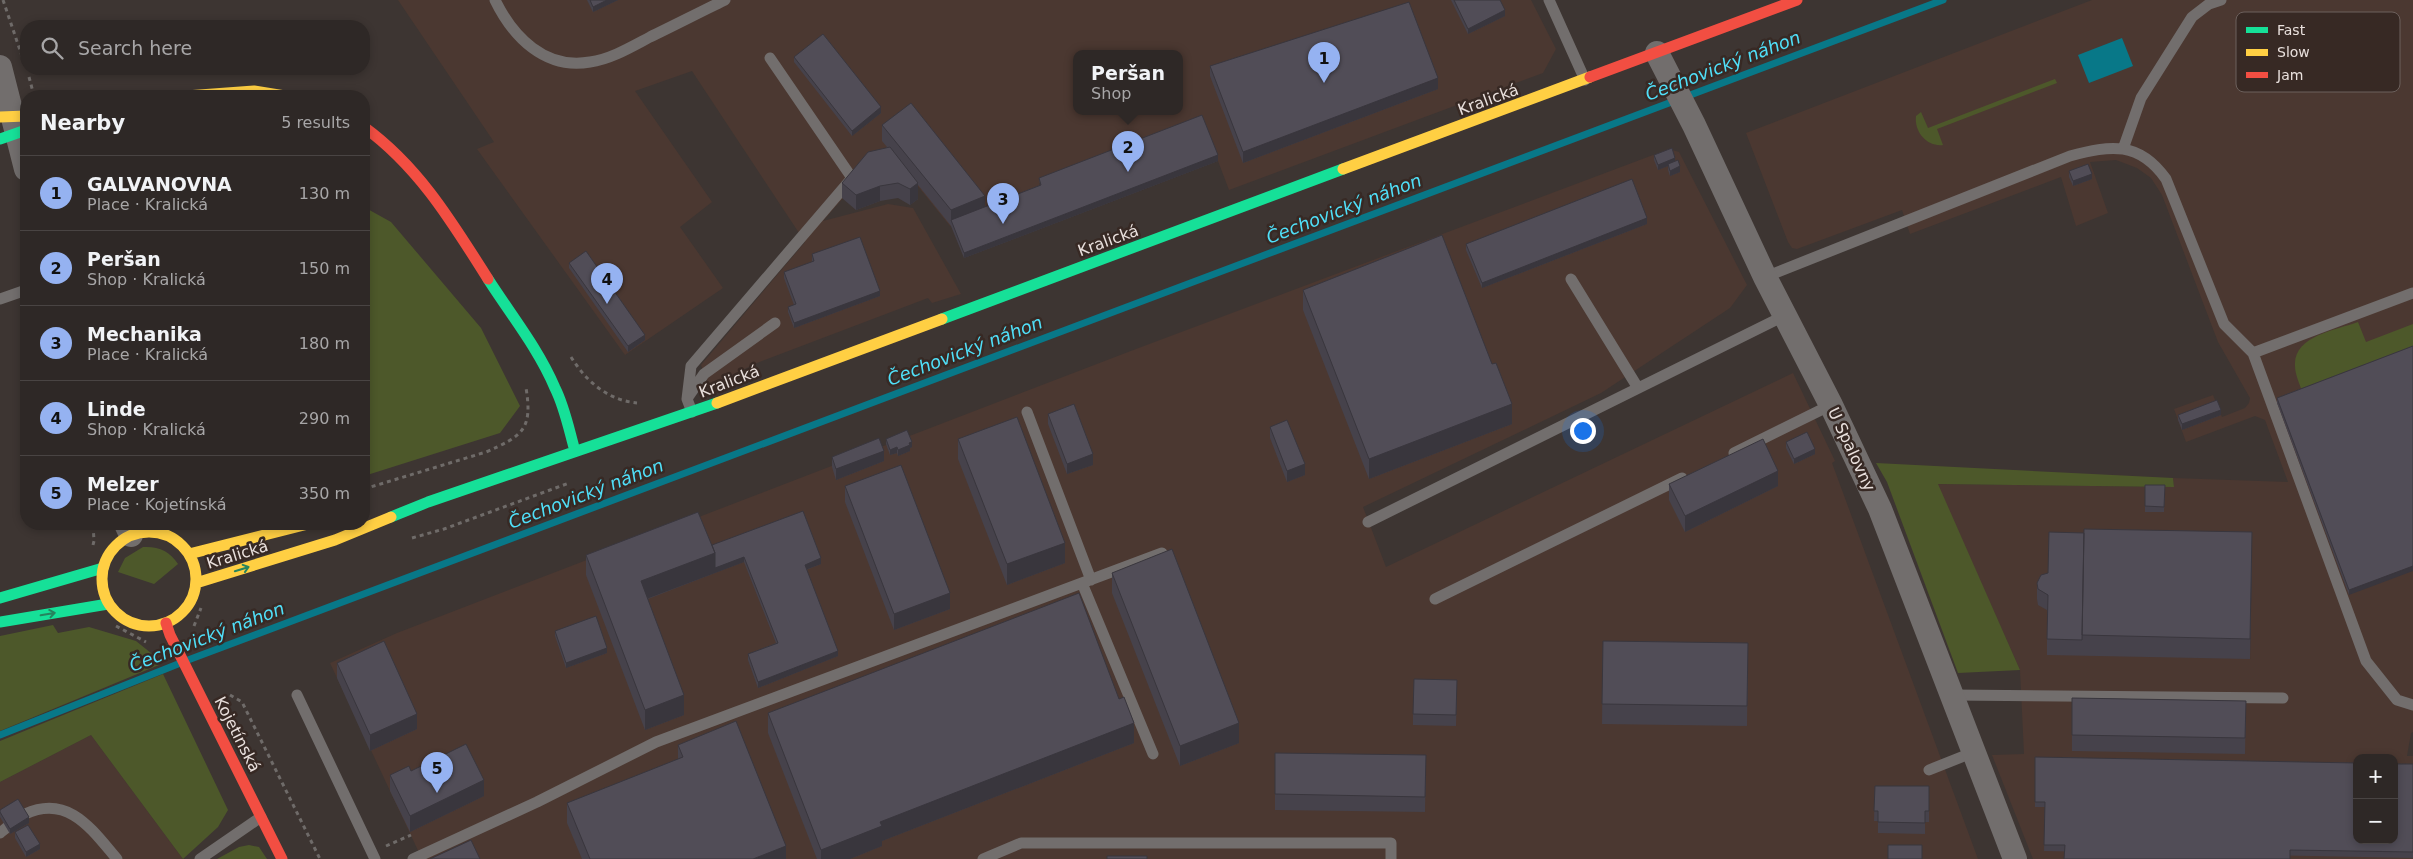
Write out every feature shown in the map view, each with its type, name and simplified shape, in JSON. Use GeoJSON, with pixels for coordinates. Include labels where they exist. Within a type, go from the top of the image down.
{"type":"FeatureCollection","features":[{"type":"Feature","properties":{"kind":"main road","name":"Kralická"},"geometry":{"type":"LineString","coordinates":[[370,526],[428,502],[692,412],[1797,0]]}},
{"type":"Feature","properties":{"kind":"main road"},"geometry":{"type":"LineString","coordinates":[[0,116],[20,116]]}},
{"type":"Feature","properties":{"kind":"main road"},"geometry":{"type":"LineString","coordinates":[[1,138],[20,132]]}},
{"type":"Feature","properties":{"kind":"main road"},"geometry":{"type":"LineString","coordinates":[[370,132],[396,152],[414,171],[518,324],[556,388],[575,451]]}},
{"type":"Feature","properties":{"kind":"main road","name":"Kralická"},"geometry":{"type":"LineString","coordinates":[[376,510],[428,502]]}},
{"type":"Feature","properties":{"kind":"main road"},"geometry":{"type":"LineString","coordinates":[[129,530],[148,532],[164,535],[178,542],[188,554],[194,568],[196,583],[189,604],[179,616],[166,623],[152,626],[130,623],[118,615],[108,604],[103,590],[103,568],[113,548],[129,530]]}},
{"type":"Feature","properties":{"kind":"main road","name":"Kralická"},"geometry":{"type":"LineString","coordinates":[[188,554],[284,530]]}},
{"type":"Feature","properties":{"kind":"main road","name":"Kralická"},"geometry":{"type":"LineString","coordinates":[[196,583],[335,540],[359,530]]}},
{"type":"Feature","properties":{"kind":"main road"},"geometry":{"type":"LineString","coordinates":[[0,598],[103,568]]}},
{"type":"Feature","properties":{"kind":"main road"},"geometry":{"type":"LineString","coordinates":[[0,622],[108,604]]}},
{"type":"Feature","properties":{"kind":"main road","name":"Kojetínská"},"geometry":{"type":"LineString","coordinates":[[166,623],[170,635],[282,859]]}},
{"type":"Feature","properties":{"kind":"street","name":"U Spalovny"},"geometry":{"type":"LineString","coordinates":[[1657,53],[1694,125],[1784,316],[1832,405],[1880,509],[2015,859]]}},
{"type":"Feature","properties":{"kind":"street"},"geometry":{"type":"LineString","coordinates":[[0,68],[20,146]]}},
{"type":"Feature","properties":{"kind":"lane"},"geometry":{"type":"LineString","coordinates":[[495,0],[508,24],[530,47],[550,58],[580,63],[591,62],[618,53],[725,0]]}},
{"type":"Feature","properties":{"kind":"lane"},"geometry":{"type":"LineString","coordinates":[[1549,0],[1585,80]]}},
{"type":"Feature","properties":{"kind":"lane"},"geometry":{"type":"LineString","coordinates":[[2123,149],[2141,98],[2192,17],[2209,4],[2221,0]]}},
{"type":"Feature","properties":{"kind":"lane"},"geometry":{"type":"LineString","coordinates":[[692,412],[687,399],[692,366],[852,178],[770,58]]}},
{"type":"Feature","properties":{"kind":"lane"},"geometry":{"type":"LineString","coordinates":[[1765,276],[2070,156],[2105,147],[2123,149],[2141,155],[2166,179],[2224,324],[2252,353],[2366,661],[2397,700],[2413,705]]}},
{"type":"Feature","properties":{"kind":"lane"},"geometry":{"type":"LineString","coordinates":[[1571,279],[1638,388]]}},
{"type":"Feature","properties":{"kind":"lane"},"geometry":{"type":"LineString","coordinates":[[0,299],[20,292]]}},
{"type":"Feature","properties":{"kind":"lane"},"geometry":{"type":"LineString","coordinates":[[2252,353],[2413,293]]}},
{"type":"Feature","properties":{"kind":"lane"},"geometry":{"type":"LineString","coordinates":[[1368,522],[1784,316]]}},
{"type":"Feature","properties":{"kind":"lane"},"geometry":{"type":"LineString","coordinates":[[687,399],[704,374],[775,323]]}},
{"type":"Feature","properties":{"kind":"lane"},"geometry":{"type":"LineString","coordinates":[[1726,457],[1832,405]]}},
{"type":"Feature","properties":{"kind":"lane"},"geometry":{"type":"LineString","coordinates":[[1027,412],[1086,581],[1153,754]]}},
{"type":"Feature","properties":{"kind":"lane"},"geometry":{"type":"LineString","coordinates":[[1434,599],[1690,474]]}},
{"type":"Feature","properties":{"kind":"lane"},"geometry":{"type":"LineString","coordinates":[[413,859],[537,802],[656,742],[1162,553]]}},
{"type":"Feature","properties":{"kind":"lane"},"geometry":{"type":"LineString","coordinates":[[297,695],[375,859]]}},
{"type":"Feature","properties":{"kind":"lane"},"geometry":{"type":"LineString","coordinates":[[1952,695],[2283,698]]}},
{"type":"Feature","properties":{"kind":"lane"},"geometry":{"type":"LineString","coordinates":[[1929,770],[1974,752]]}},
{"type":"Feature","properties":{"kind":"lane"},"geometry":{"type":"LineString","coordinates":[[0,833],[25,814],[44,809],[58,808],[86,823],[117,859]]}},
{"type":"Feature","properties":{"kind":"lane"},"geometry":{"type":"LineString","coordinates":[[200,859],[261,817]]}},
{"type":"Feature","properties":{"kind":"lane"},"geometry":{"type":"LineString","coordinates":[[982,859],[1021,843],[1391,843],[1391,859]]}},
{"type":"Feature","properties":{"kind":"path"},"geometry":{"type":"LineString","coordinates":[[4,0],[20,50]]}},
{"type":"Feature","properties":{"kind":"path"},"geometry":{"type":"LineString","coordinates":[[29,75],[33,90]]}},
{"type":"Feature","properties":{"kind":"path"},"geometry":{"type":"LineString","coordinates":[[370,487],[468,458],[505,444],[526,425],[529,411],[525,382]]}},
{"type":"Feature","properties":{"kind":"path"},"geometry":{"type":"LineString","coordinates":[[228,695],[242,702],[320,859]]}},
{"type":"Feature","properties":{"kind":"shaded area"},"geometry":{"type":"Polygon","coordinates":[[[398,0],[1531,0],[1556,49],[1543,73],[1229,190],[1218,161],[1039,183],[1041,190],[950,226],[887,148],[823,221],[888,204],[913,208],[961,294],[932,303],[928,298],[757,363],[709,386],[701,365],[805,242],[692,71],[635,91],[712,202],[680,227],[723,288],[625,355],[477,149],[494,142],[398,0]]]}},
{"type":"Feature","properties":{"kind":"shaded area"},"geometry":{"type":"Polygon","coordinates":[[[2092,0],[2413,0],[2413,732],[2411,733],[2407,756],[2413,756],[2413,859],[2033,859],[1992,755],[2024,754],[2020,670],[1937,484],[2174,487],[2173,478],[2288,482],[2265,420],[2255,416],[2186,442],[2174,409],[2213,395],[2222,417],[2245,408],[2250,398],[2218,342],[2162,195],[2151,178],[2137,168],[2116,160],[2090,162],[2108,213],[2076,226],[2061,177],[1910,234],[1902,210],[1797,249],[1792,248],[1746,133],[2092,0]]]}},
{"type":"Feature","properties":{"kind":"shaded area"},"geometry":{"type":"Polygon","coordinates":[[[1669,149],[1679,152],[1747,285],[1730,308],[1601,393],[1363,507],[1386,567],[1793,373],[1835,461],[1832,463],[1978,859],[422,859],[330,663],[397,633],[1136,349],[1669,149]]]}},
{"type":"Feature","properties":{"kind":"shaded area"},"geometry":{"type":"Polygon","coordinates":[[[91,735],[183,859],[0,859],[0,782],[91,735]]]}},
{"type":"Feature","properties":{"kind":"green space"},"geometry":{"type":"Polygon","coordinates":[[[2055,79],[2057,83],[1937,129],[1943,145],[1932,144],[1927,141],[1917,128],[1916,116],[1921,112],[1928,128],[2055,79]]]}},
{"type":"Feature","properties":{"kind":"green space"},"geometry":{"type":"Polygon","coordinates":[[[370,210],[391,222],[481,328],[520,406],[500,433],[370,474],[370,210]]]}},
{"type":"Feature","properties":{"kind":"green space"},"geometry":{"type":"Polygon","coordinates":[[[2358,322],[2366,342],[2413,324],[2413,351],[2302,392],[2295,366],[2296,356],[2301,348],[2308,341],[2318,336],[2358,322]]]}},
{"type":"Feature","properties":{"kind":"green space"},"geometry":{"type":"Polygon","coordinates":[[[1876,463],[2173,478],[2174,487],[1938,484],[2020,670],[1958,673],[1887,482],[1876,463]]]}},
{"type":"Feature","properties":{"kind":"green space"},"geometry":{"type":"Polygon","coordinates":[[[143,547],[154,547],[163,550],[178,564],[154,584],[118,572],[125,558],[143,547]]]}},
{"type":"Feature","properties":{"kind":"green space"},"geometry":{"type":"Polygon","coordinates":[[[53,625],[58,633],[89,627],[136,641],[151,653],[159,665],[0,731],[0,636],[53,625]]]}},
{"type":"Feature","properties":{"kind":"green space"},"geometry":{"type":"Polygon","coordinates":[[[163,674],[228,810],[218,827],[183,859],[91,735],[0,782],[0,741],[163,674]]]}},
{"type":"Feature","properties":{"kind":"green space"},"geometry":{"type":"Polygon","coordinates":[[[249,845],[259,847],[267,859],[217,859],[239,847],[249,845]]]}},
{"type":"Feature","properties":{"kind":"water"},"geometry":{"type":"Polygon","coordinates":[[[2122,38],[2133,66],[2089,83],[2078,55],[2122,38]]]}},
{"type":"Feature","properties":{"kind":"building"},"geometry":{"type":"Polygon","coordinates":[[[590,0],[607,0],[593,7],[590,0]]]}},
{"type":"Feature","properties":{"kind":"building"},"geometry":{"type":"Polygon","coordinates":[[[1454,0],[1500,0],[1505,10],[1468,29],[1454,0]]]}},
{"type":"Feature","properties":{"kind":"building"},"geometry":{"type":"Polygon","coordinates":[[[1409,2],[1438,78],[1243,152],[1210,66],[1409,2]]]}},
{"type":"Feature","properties":{"kind":"building"},"geometry":{"type":"Polygon","coordinates":[[[823,34],[881,107],[852,131],[794,57],[823,34]]]}},
{"type":"Feature","properties":{"kind":"building"},"geometry":{"type":"Polygon","coordinates":[[[911,103],[985,196],[951,210],[882,125],[911,103]]]}},
{"type":"Feature","properties":{"kind":"building"},"geometry":{"type":"Polygon","coordinates":[[[1202,115],[1218,155],[964,253],[951,220],[1041,185],[1039,178],[1202,115]]]}},
{"type":"Feature","properties":{"kind":"building"},"geometry":{"type":"Polygon","coordinates":[[[890,147],[918,183],[910,189],[898,183],[880,186],[856,195],[842,183],[868,152],[890,147]]]}},
{"type":"Feature","properties":{"kind":"building"},"geometry":{"type":"Polygon","coordinates":[[[1672,148],[1675,158],[1658,165],[1654,155],[1672,148]]]}},
{"type":"Feature","properties":{"kind":"building"},"geometry":{"type":"Polygon","coordinates":[[[1678,160],[1680,166],[1670,171],[1668,164],[1678,160]]]}},
{"type":"Feature","properties":{"kind":"building"},"geometry":{"type":"Polygon","coordinates":[[[2088,164],[2092,174],[2073,181],[2069,171],[2088,164]]]}},
{"type":"Feature","properties":{"kind":"building"},"geometry":{"type":"Polygon","coordinates":[[[1632,179],[1647,218],[1482,283],[1466,244],[1632,179]]]}},
{"type":"Feature","properties":{"kind":"building"},"geometry":{"type":"Polygon","coordinates":[[[1442,235],[1492,364],[1496,363],[1512,404],[1369,459],[1303,290],[1442,235]]]}},
{"type":"Feature","properties":{"kind":"building"},"geometry":{"type":"Polygon","coordinates":[[[860,237],[880,291],[794,323],[788,307],[796,304],[784,272],[814,261],[812,254],[860,237]]]}},
{"type":"Feature","properties":{"kind":"building"},"geometry":{"type":"Polygon","coordinates":[[[586,251],[645,335],[628,346],[569,263],[586,251]]]}},
{"type":"Feature","properties":{"kind":"building"},"geometry":{"type":"Polygon","coordinates":[[[2413,346],[2413,566],[2349,590],[2277,398],[2413,346]]]}},
{"type":"Feature","properties":{"kind":"building"},"geometry":{"type":"Polygon","coordinates":[[[2217,400],[2221,410],[2182,424],[2178,415],[2217,400]]]}},
{"type":"Feature","properties":{"kind":"building"},"geometry":{"type":"Polygon","coordinates":[[[1074,404],[1093,454],[1067,464],[1048,414],[1074,404]]]}},
{"type":"Feature","properties":{"kind":"building"},"geometry":{"type":"Polygon","coordinates":[[[1017,417],[1065,543],[1007,564],[958,439],[1017,417]]]}},
{"type":"Feature","properties":{"kind":"building"},"geometry":{"type":"Polygon","coordinates":[[[1287,420],[1305,464],[1287,471],[1270,427],[1287,420]]]}},
{"type":"Feature","properties":{"kind":"building"},"geometry":{"type":"Polygon","coordinates":[[[907,430],[912,442],[909,443],[910,445],[898,450],[897,447],[890,450],[886,439],[907,430]]]}},
{"type":"Feature","properties":{"kind":"building"},"geometry":{"type":"Polygon","coordinates":[[[1807,432],[1815,449],[1794,459],[1786,442],[1807,432]]]}},
{"type":"Feature","properties":{"kind":"building"},"geometry":{"type":"Polygon","coordinates":[[[879,438],[884,451],[836,469],[832,457],[879,438]]]}},
{"type":"Feature","properties":{"kind":"building"},"geometry":{"type":"Polygon","coordinates":[[[1763,439],[1778,471],[1685,516],[1669,484],[1763,439]]]}},
{"type":"Feature","properties":{"kind":"building"},"geometry":{"type":"Polygon","coordinates":[[[901,465],[950,593],[894,614],[845,486],[901,465]]]}},
{"type":"Feature","properties":{"kind":"building"},"geometry":{"type":"Polygon","coordinates":[[[2145,485],[2165,485],[2164,507],[2145,506],[2145,485]]]}},
{"type":"Feature","properties":{"kind":"building"},"geometry":{"type":"Polygon","coordinates":[[[803,511],[821,558],[805,565],[838,651],[758,682],[748,654],[778,643],[744,557],[715,568],[715,553],[712,545],[803,511]]]}},
{"type":"Feature","properties":{"kind":"building"},"geometry":{"type":"Polygon","coordinates":[[[698,512],[715,553],[641,581],[684,695],[645,710],[586,555],[698,512]]]}},
{"type":"Feature","properties":{"kind":"building"},"geometry":{"type":"Polygon","coordinates":[[[2084,529],[2252,532],[2250,639],[2082,635],[2084,529]]]}},
{"type":"Feature","properties":{"kind":"building"},"geometry":{"type":"Polygon","coordinates":[[[2049,532],[2084,533],[2082,640],[2047,639],[2048,595],[2038,589],[2037,583],[2041,575],[2048,573],[2049,532]]]}},
{"type":"Feature","properties":{"kind":"building"},"geometry":{"type":"Polygon","coordinates":[[[1172,549],[1239,723],[1180,746],[1112,573],[1172,549]]]}},
{"type":"Feature","properties":{"kind":"building"},"geometry":{"type":"Polygon","coordinates":[[[1079,593],[1119,699],[1124,697],[1134,723],[880,822],[882,826],[821,850],[768,713],[1079,593]]]}},
{"type":"Feature","properties":{"kind":"building"},"geometry":{"type":"Polygon","coordinates":[[[596,616],[607,648],[566,663],[555,631],[596,616]]]}},
{"type":"Feature","properties":{"kind":"building"},"geometry":{"type":"Polygon","coordinates":[[[384,641],[417,714],[370,735],[337,663],[384,641]]]}},
{"type":"Feature","properties":{"kind":"building"},"geometry":{"type":"Polygon","coordinates":[[[1603,641],[1748,643],[1747,706],[1602,704],[1603,641]]]}},
{"type":"Feature","properties":{"kind":"building"},"geometry":{"type":"Polygon","coordinates":[[[1414,679],[1457,680],[1456,715],[1413,714],[1414,679]]]}},
{"type":"Feature","properties":{"kind":"building"},"geometry":{"type":"Polygon","coordinates":[[[2072,698],[2246,701],[2245,738],[2072,735],[2072,698]]]}},
{"type":"Feature","properties":{"kind":"building"},"geometry":{"type":"Polygon","coordinates":[[[736,721],[786,846],[753,859],[590,859],[567,803],[683,757],[678,745],[736,721]]]}},
{"type":"Feature","properties":{"kind":"building"},"geometry":{"type":"Polygon","coordinates":[[[466,744],[484,780],[410,816],[390,775],[409,766],[411,771],[466,744]]]}},
{"type":"Feature","properties":{"kind":"building"},"geometry":{"type":"Polygon","coordinates":[[[1275,753],[1426,755],[1425,797],[1275,794],[1275,753]]]}},
{"type":"Feature","properties":{"kind":"building"},"geometry":{"type":"Polygon","coordinates":[[[2035,757],[2353,763],[2353,844],[2398,844],[2398,764],[2413,764],[2413,852],[2290,850],[2290,859],[2064,859],[2065,845],[2044,845],[2045,802],[2035,802],[2035,757]]]}},
{"type":"Feature","properties":{"kind":"building"},"geometry":{"type":"Polygon","coordinates":[[[1875,786],[1929,786],[1929,811],[1925,811],[1925,823],[1878,822],[1878,811],[1874,811],[1875,786]]]}},
{"type":"Feature","properties":{"kind":"building"},"geometry":{"type":"Polygon","coordinates":[[[18,799],[29,817],[10,829],[0,810],[18,799]]]}},
{"type":"Feature","properties":{"kind":"building"},"geometry":{"type":"Polygon","coordinates":[[[28,825],[40,844],[26,852],[15,832],[28,825]]]}},
{"type":"Feature","properties":{"kind":"building"},"geometry":{"type":"Polygon","coordinates":[[[471,840],[480,859],[430,859],[471,840]]]}},
{"type":"Feature","properties":{"kind":"building"},"geometry":{"type":"Polygon","coordinates":[[[1888,845],[1922,845],[1922,859],[1888,859],[1888,845]]]}},
{"type":"Feature","properties":{"kind":"building"},"geometry":{"type":"Polygon","coordinates":[[[1107,856],[1147,856],[1147,859],[1107,859],[1107,856]]]}},
{"type":"Feature","properties":{"kind":"waterway","name":"Čechovický náhon"},"geometry":{"type":"LineString","coordinates":[[188,660],[1943,0]]}},
{"type":"Feature","properties":{"kind":"waterway","name":"Čechovický náhon"},"geometry":{"type":"LineString","coordinates":[[0,735],[178,664]]}},
{"type":"Feature","properties":{"kind":"traffic: fast"},"geometry":{"type":"LineString","coordinates":[[0,139],[20,132]]}},
{"type":"Feature","properties":{"kind":"traffic: fast"},"geometry":{"type":"LineString","coordinates":[[942,319],[1343,169]]}},
{"type":"Feature","properties":{"kind":"traffic: fast"},"geometry":{"type":"LineString","coordinates":[[488,279],[532,345],[548,373],[562,403],[575,451]]}},
{"type":"Feature","properties":{"kind":"traffic: fast"},"geometry":{"type":"LineString","coordinates":[[391,517],[428,502],[717,403]]}},
{"type":"Feature","properties":{"kind":"traffic: fast"},"geometry":{"type":"LineString","coordinates":[[0,598],[103,568]]}},
{"type":"Feature","properties":{"kind":"traffic: fast"},"geometry":{"type":"LineString","coordinates":[[0,622],[108,604]]}},
{"type":"Feature","properties":{"kind":"traffic: slow"},"geometry":{"type":"LineString","coordinates":[[1343,169],[1590,77]]}},
{"type":"Feature","properties":{"kind":"traffic: slow"},"geometry":{"type":"LineString","coordinates":[[0,117],[20,116]]}},
{"type":"Feature","properties":{"kind":"traffic: slow"},"geometry":{"type":"LineString","coordinates":[[717,403],[942,319]]}},
{"type":"Feature","properties":{"kind":"traffic: slow"},"geometry":{"type":"LineString","coordinates":[[370,526],[391,517]]}},
{"type":"Feature","properties":{"kind":"traffic: slow"},"geometry":{"type":"LineString","coordinates":[[189,554],[284,530]]}},
{"type":"Feature","properties":{"kind":"traffic: slow"},"geometry":{"type":"LineString","coordinates":[[196,583],[335,540],[359,530]]}},
{"type":"Feature","properties":{"kind":"traffic: slow"},"geometry":{"type":"LineString","coordinates":[[149,532],[167,536],[182,546],[192,561],[196,579],[192,597],[182,612],[167,622],[149,626],[131,622],[116,612],[106,597],[102,579],[106,561],[116,546],[131,536],[149,532]]}},
{"type":"Feature","properties":{"kind":"traffic: jam"},"geometry":{"type":"LineString","coordinates":[[1590,77],[1797,0]]}},
{"type":"Feature","properties":{"kind":"traffic: jam"},"geometry":{"type":"LineString","coordinates":[[370,132],[402,160],[418,178],[447,216],[488,279]]}},
{"type":"Feature","properties":{"kind":"traffic: jam"},"geometry":{"type":"LineString","coordinates":[[166,623],[170,635],[282,859]]}},
{"type":"Feature","properties":{"kind":"place","name":"GALVANOVNA"},"geometry":{"type":"Point","coordinates":[1324,83]}},
{"type":"Feature","properties":{"kind":"place","name":"Peršan"},"geometry":{"type":"Point","coordinates":[1128,172]}},
{"type":"Feature","properties":{"kind":"place","name":"Mechanika"},"geometry":{"type":"Point","coordinates":[1003,224]}},
{"type":"Feature","properties":{"kind":"place","name":"Linde"},"geometry":{"type":"Point","coordinates":[607,304]}},
{"type":"Feature","properties":{"kind":"place","name":"Melzer"},"geometry":{"type":"Point","coordinates":[437,793]}}]}
